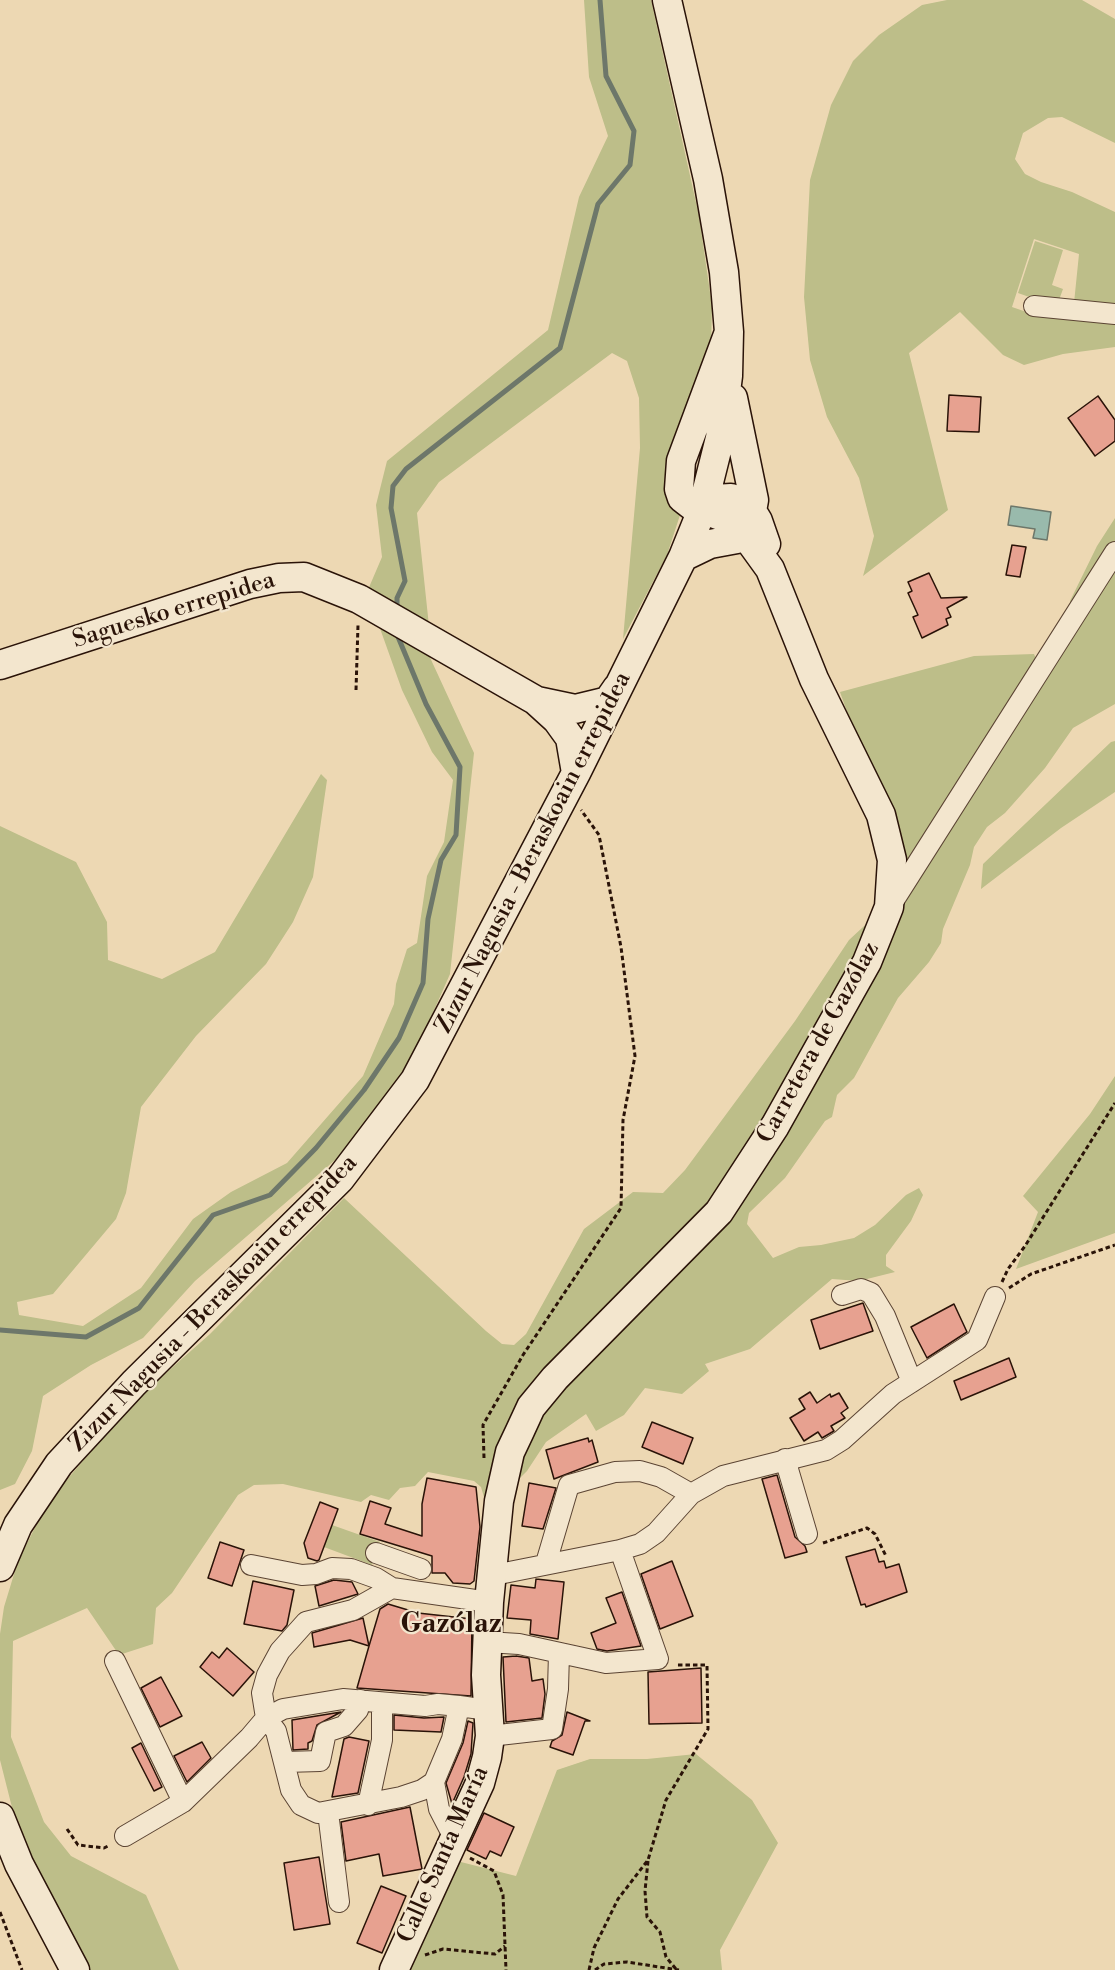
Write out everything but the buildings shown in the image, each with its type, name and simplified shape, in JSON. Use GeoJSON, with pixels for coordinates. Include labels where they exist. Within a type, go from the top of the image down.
{"type":"FeatureCollection","features":[{"type":"Feature","properties":{"kind":"street","name":"Zizur Nagusia - Beraskoain errepidea"},"geometry":{"type":"LineString","coordinates":[[0,1568],[18,1525],[59,1464],[134,1383],[340,1179],[415,1080],[571,781],[683,557],[702,510],[720,438],[728,376],[729,332],[724,272],[708,179],[667,0]]}},
{"type":"Feature","properties":{"kind":"street"},"geometry":{"type":"LineString","coordinates":[[1034,306],[1115,314]]}},
{"type":"Feature","properties":{"kind":"street"},"geometry":{"type":"LineString","coordinates":[[729,332],[689,436],[678,479],[682,498],[702,510],[708,502],[715,498],[731,498],[748,521]]}},
{"type":"Feature","properties":{"kind":"street"},"geometry":{"type":"LineString","coordinates":[[683,557],[710,544],[737,539],[748,521],[754,500],[728,376]]}},
{"type":"Feature","properties":{"kind":"street","name":"Carretera de Gazólaz"},"geometry":{"type":"LineString","coordinates":[[510,1452],[531,1407],[555,1378],[719,1212],[744,1177],[776,1126],[867,962],[889,907],[892,860],[881,815],[810,670],[770,569],[748,521]]}},
{"type":"Feature","properties":{"kind":"street"},"geometry":{"type":"LineString","coordinates":[[889,907],[1052,640],[1115,552]]}},
{"type":"Feature","properties":{"kind":"street","name":"Saguesko errepidea"},"geometry":{"type":"LineString","coordinates":[[0,665],[250,584],[279,578],[304,577],[371,605],[544,708]]}},
{"type":"Feature","properties":{"kind":"street"},"geometry":{"type":"LineString","coordinates":[[544,708],[575,710],[608,701],[622,681]]}},
{"type":"Feature","properties":{"kind":"street"},"geometry":{"type":"LineString","coordinates":[[544,708],[585,733],[595,733]]}},
{"type":"Feature","properties":{"kind":"street"},"geometry":{"type":"LineString","coordinates":[[544,708],[570,738],[571,781]]}},
{"type":"Feature","properties":{"kind":"street"},"geometry":{"type":"LineString","coordinates":[[842,1295],[861,1289],[871,1293],[885,1316],[912,1382]]}},
{"type":"Feature","properties":{"kind":"street"},"geometry":{"type":"LineString","coordinates":[[494,1575],[640,1544],[656,1533],[691,1494],[723,1476],[826,1450],[842,1440],[893,1394],[977,1340],[995,1297]]}},
{"type":"Feature","properties":{"kind":"street","name":"Calle Santa María"},"geometry":{"type":"LineString","coordinates":[[406,1963],[451,1844],[480,1783],[489,1723],[487,1642],[489,1602],[494,1575],[499,1501],[510,1452]]}},
{"type":"Feature","properties":{"kind":"street"},"geometry":{"type":"LineString","coordinates":[[785,1459],[807,1534]]}},
{"type":"Feature","properties":{"kind":"street"},"geometry":{"type":"LineString","coordinates":[[546,1563],[569,1485],[615,1472],[640,1471],[661,1477],[691,1494]]}},
{"type":"Feature","properties":{"kind":"street"},"geometry":{"type":"LineString","coordinates":[[487,1642],[519,1644],[606,1664],[658,1659],[620,1550]]}},
{"type":"Feature","properties":{"kind":"street"},"geometry":{"type":"LineString","coordinates":[[376,1553],[422,1565],[418,1593]]}},
{"type":"Feature","properties":{"kind":"street"},"geometry":{"type":"LineString","coordinates":[[251,1565],[302,1575],[316,1574],[332,1568],[351,1569],[376,1578],[392,1588],[489,1602]]}},
{"type":"Feature","properties":{"kind":"street"},"geometry":{"type":"LineString","coordinates":[[392,1588],[365,1605],[316,1618],[302,1626],[280,1651],[267,1675],[262,1693],[266,1718],[276,1731],[291,1790],[301,1805],[318,1813],[401,1797],[422,1790],[434,1782]]}},
{"type":"Feature","properties":{"kind":"street"},"geometry":{"type":"LineString","coordinates":[[125,1836],[183,1802],[220,1769],[266,1718],[283,1709],[343,1698],[382,1703],[459,1706],[489,1723],[552,1729],[558,1689],[559,1653]]}},
{"type":"Feature","properties":{"kind":"street"},"geometry":{"type":"LineString","coordinates":[[115,1661],[183,1802]]}},
{"type":"Feature","properties":{"kind":"street"},"geometry":{"type":"LineString","coordinates":[[285,1762],[320,1761],[326,1732],[344,1726],[358,1710],[361,1700]]}},
{"type":"Feature","properties":{"kind":"street"},"geometry":{"type":"LineString","coordinates":[[368,1805],[382,1740],[382,1703]]}},
{"type":"Feature","properties":{"kind":"street"},"geometry":{"type":"LineString","coordinates":[[451,1844],[439,1809],[434,1782],[452,1739],[459,1706]]}},
{"type":"Feature","properties":{"kind":"street"},"geometry":{"type":"LineString","coordinates":[[328,1812],[339,1902]]}},
{"type":"Feature","properties":{"kind":"street"},"geometry":{"type":"LineString","coordinates":[[0,1817],[19,1864],[75,1970]]}},
{"type":"Feature","properties":{"kind":"path"},"geometry":{"type":"LineString","coordinates":[[356,690],[371,605]]}},
{"type":"Feature","properties":{"kind":"path"},"geometry":{"type":"LineString","coordinates":[[484,1468],[483,1425],[523,1355],[621,1208],[623,1120],[635,1056],[621,947],[599,835],[571,781]]}},
{"type":"Feature","properties":{"kind":"path"},"geometry":{"type":"LineString","coordinates":[[995,1297],[1008,1269],[1025,1246],[1115,1103]]}},
{"type":"Feature","properties":{"kind":"path"},"geometry":{"type":"LineString","coordinates":[[995,1297],[1031,1274],[1115,1245]]}},
{"type":"Feature","properties":{"kind":"path"},"geometry":{"type":"LineString","coordinates":[[807,1534],[812,1544],[828,1543],[867,1528],[875,1534],[886,1556]]}},
{"type":"Feature","properties":{"kind":"path"},"geometry":{"type":"LineString","coordinates":[[658,1659],[666,1664],[707,1665],[708,1729],[666,1800],[648,1860],[645,1891],[647,1917],[660,1932],[666,1957],[677,1969]]}},
{"type":"Feature","properties":{"kind":"path"},"geometry":{"type":"LineString","coordinates":[[67,1829],[78,1845],[93,1847],[104,1848],[125,1836]]}},
{"type":"Feature","properties":{"kind":"path"},"geometry":{"type":"LineString","coordinates":[[451,1844],[494,1871],[503,1895],[506,1970]]}},
{"type":"Feature","properties":{"kind":"path"},"geometry":{"type":"LineString","coordinates":[[589,1970],[594,1948],[618,1899],[648,1860]]}},
{"type":"Feature","properties":{"kind":"path"},"geometry":{"type":"LineString","coordinates":[[0,1912],[22,1970]]}},
{"type":"Feature","properties":{"kind":"path"},"geometry":{"type":"LineString","coordinates":[[406,1963],[443,1948],[495,1954],[505,1946]]}},
{"type":"Feature","properties":{"kind":"path"},"geometry":{"type":"LineString","coordinates":[[595,1970],[604,1964],[627,1962],[677,1969]]}},
{"type":"Feature","properties":{"kind":"green space"},"geometry":{"type":"Polygon","coordinates":[[[584,0],[651,0],[699,216],[712,306],[711,350],[681,512],[667,555],[623,639],[640,448],[639,398],[627,361],[612,353],[439,482],[417,513],[429,626],[427,651],[474,753],[450,974],[414,1056],[349,1148],[195,1281],[143,1338],[91,1365],[43,1396],[32,1451],[15,1484],[0,1490],[0,826],[76,862],[107,922],[108,960],[162,979],[215,952],[321,774],[327,780],[313,877],[293,922],[266,964],[196,1036],[141,1107],[126,1193],[116,1219],[53,1294],[17,1302],[19,1315],[83,1326],[141,1288],[193,1219],[231,1192],[287,1163],[363,1076],[394,1004],[396,984],[407,949],[417,943],[427,876],[444,842],[453,780],[432,752],[402,690],[367,592],[382,557],[376,505],[387,461],[548,330],[579,197],[608,136],[589,77],[584,0]]]}},
{"type":"Feature","properties":{"kind":"green space"},"geometry":{"type":"Polygon","coordinates":[[[947,0],[1082,0],[1115,19],[1115,143],[1062,117],[1048,118],[1023,133],[1015,159],[1025,174],[1115,212],[1115,308],[1074,303],[1079,254],[1034,239],[1012,307],[1041,317],[1115,320],[1115,347],[1063,354],[1024,365],[1003,355],[960,312],[909,353],[948,510],[863,576],[874,536],[859,478],[827,417],[810,360],[804,297],[810,180],[831,105],[853,61],[879,35],[922,5],[947,0]]]}},
{"type":"Feature","properties":{"kind":"green space"},"geometry":{"type":"Polygon","coordinates":[[[1035,241],[1063,250],[1052,285],[1063,289],[1059,300],[1048,297],[1046,303],[1018,293],[1035,241]]]}},
{"type":"Feature","properties":{"kind":"green space"},"geometry":{"type":"Polygon","coordinates":[[[1115,518],[1115,541],[1072,612],[1070,601],[1097,546],[1115,518]]]}},
{"type":"Feature","properties":{"kind":"green space"},"geometry":{"type":"Polygon","coordinates":[[[1115,571],[1115,704],[1073,728],[1045,768],[1005,813],[987,827],[974,847],[970,865],[943,929],[941,943],[929,962],[898,998],[854,1078],[837,1095],[832,1117],[825,1121],[785,1178],[749,1213],[747,1224],[773,1258],[799,1247],[854,1238],[875,1225],[906,1195],[919,1188],[923,1195],[911,1221],[886,1255],[886,1266],[895,1272],[859,1281],[832,1279],[750,1349],[705,1364],[709,1371],[682,1394],[645,1388],[624,1415],[596,1431],[586,1414],[546,1442],[519,1479],[519,1464],[533,1427],[576,1371],[706,1243],[902,899],[1115,571]]]}},
{"type":"Feature","properties":{"kind":"green space"},"geometry":{"type":"Polygon","coordinates":[[[1034,654],[1038,664],[904,873],[840,692],[974,656],[1034,654]]]}},
{"type":"Feature","properties":{"kind":"green space"},"geometry":{"type":"Polygon","coordinates":[[[1115,741],[1115,792],[1061,828],[981,889],[983,864],[1111,742],[1115,741]]]}},
{"type":"Feature","properties":{"kind":"green space"},"geometry":{"type":"Polygon","coordinates":[[[876,915],[742,1167],[588,1336],[486,1504],[481,1487],[474,1481],[428,1472],[415,1486],[400,1488],[389,1500],[371,1495],[361,1502],[283,1484],[254,1485],[238,1495],[172,1593],[156,1608],[153,1644],[119,1655],[87,1608],[13,1641],[11,1737],[44,1822],[71,1856],[146,1895],[179,1970],[83,1970],[20,1839],[0,1760],[0,1634],[4,1607],[18,1561],[48,1502],[132,1403],[210,1334],[344,1198],[486,1331],[502,1344],[514,1345],[526,1334],[584,1229],[633,1192],[663,1193],[685,1170],[795,1021],[849,940],[876,915]]]}},
{"type":"Feature","properties":{"kind":"green space"},"geometry":{"type":"Polygon","coordinates":[[[1115,1076],[1115,1233],[1016,1269],[1038,1212],[1023,1196],[1090,1114],[1115,1076]]]}},
{"type":"Feature","properties":{"kind":"green space"},"geometry":{"type":"Polygon","coordinates":[[[332,1525],[380,1542],[372,1565],[324,1547],[332,1525]]]}},
{"type":"Feature","properties":{"kind":"green space"},"geometry":{"type":"Polygon","coordinates":[[[696,1754],[752,1800],[778,1843],[720,1950],[722,1970],[407,1970],[453,1860],[516,1876],[557,1770],[590,1759],[647,1759],[696,1754]]]}},
{"type":"Feature","properties":{"kind":"shaded area"},"geometry":{"type":"Polygon","coordinates":[[[1011,506],[1051,512],[1047,540],[1033,538],[1035,529],[1008,525],[1011,506]]]}},
{"type":"Feature","properties":{"kind":"waterway"},"geometry":{"type":"LineString","coordinates":[[397,611],[397,598],[405,581],[391,508],[393,486],[406,469],[560,348],[598,204],[630,165],[634,131],[606,76],[600,0]]}},
{"type":"Feature","properties":{"kind":"waterway"},"geometry":{"type":"LineString","coordinates":[[0,1330],[86,1337],[139,1308],[213,1215],[270,1195],[316,1148],[364,1090],[399,1038],[423,983],[428,919],[441,860],[456,835],[460,767],[426,704],[396,632]]}},
{"type":"Feature","properties":{"kind":"district","name":"Gazólaz"},"geometry":{"type":"Point","coordinates":[451,1626]}}]}
